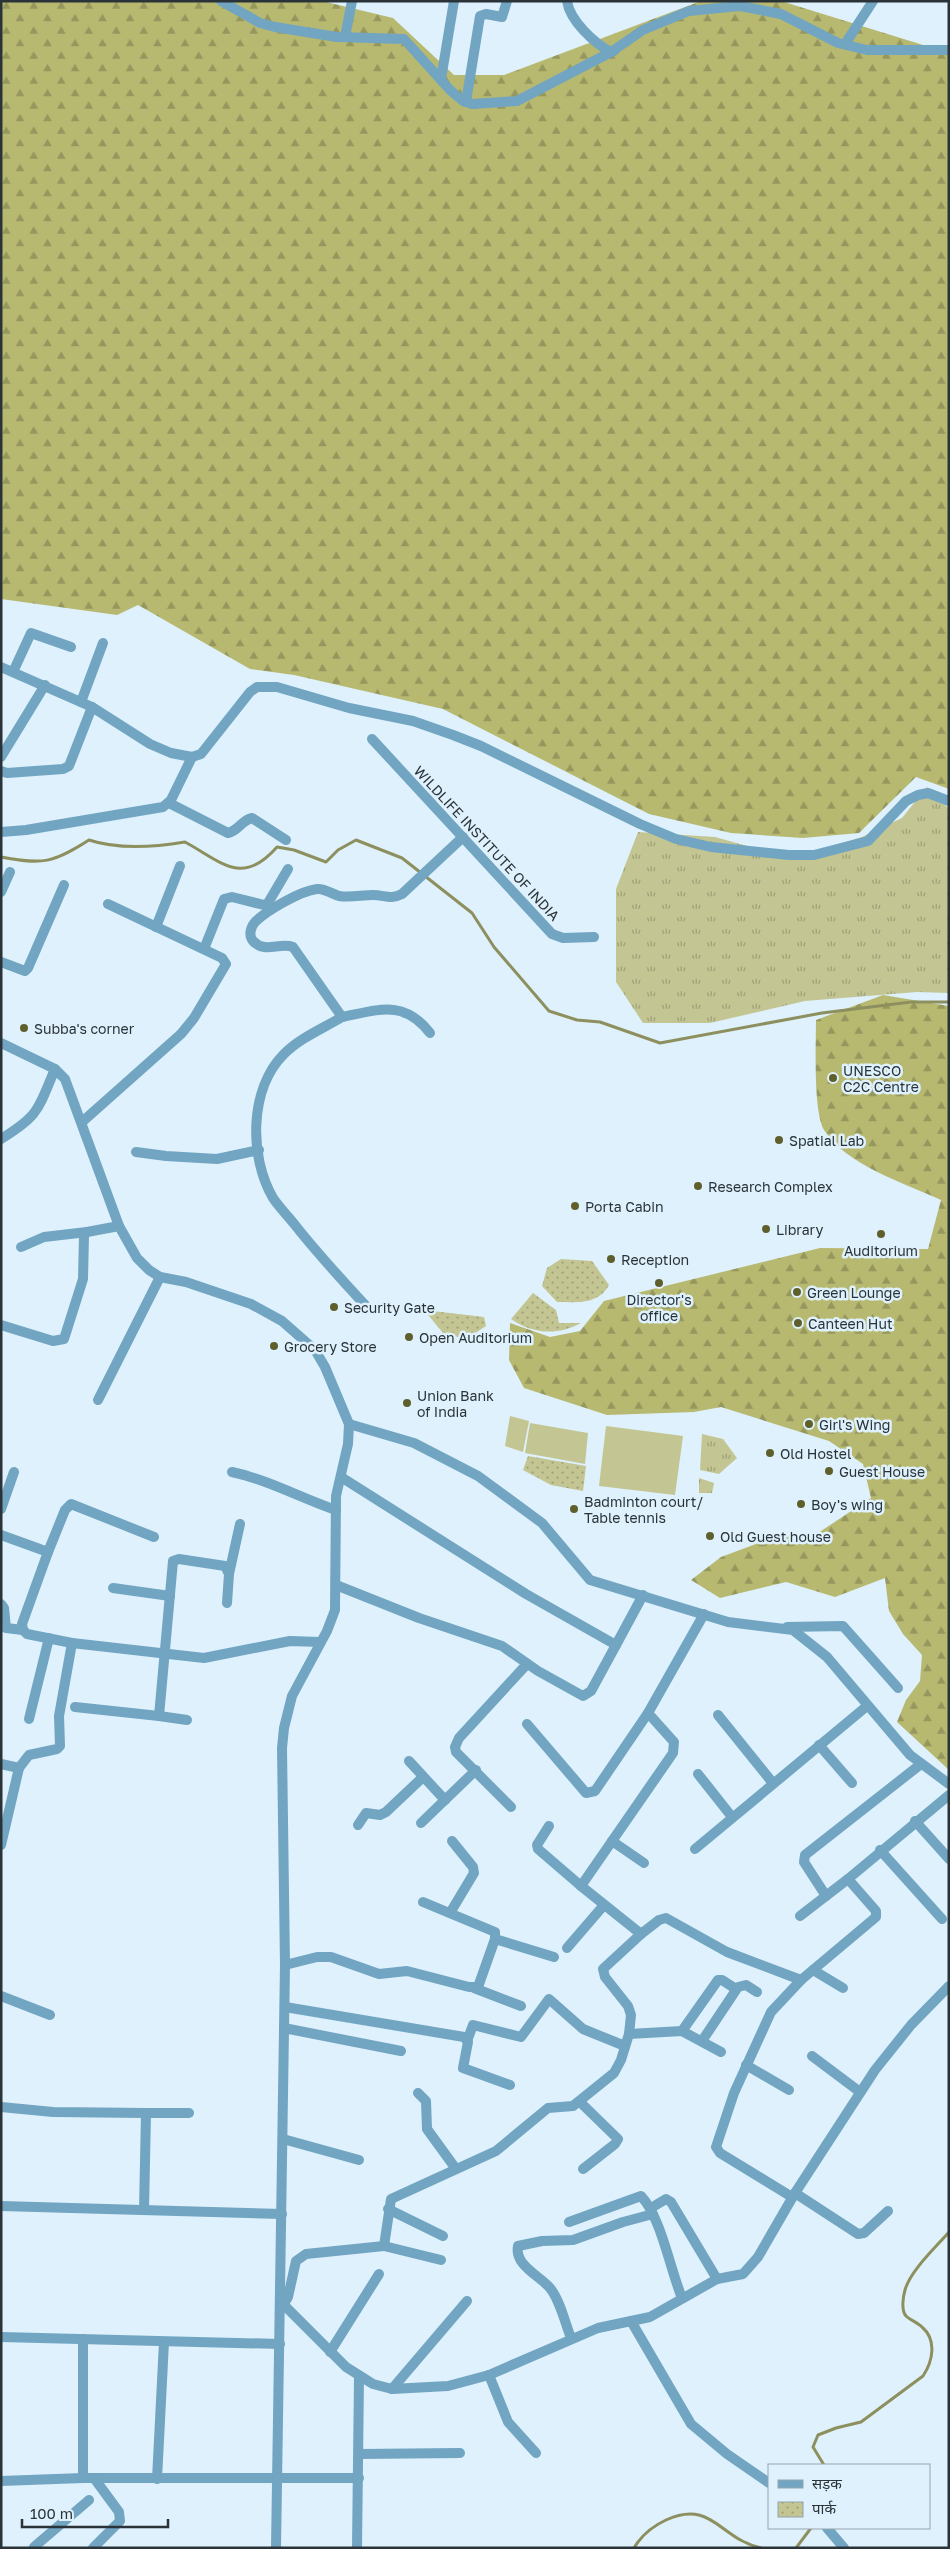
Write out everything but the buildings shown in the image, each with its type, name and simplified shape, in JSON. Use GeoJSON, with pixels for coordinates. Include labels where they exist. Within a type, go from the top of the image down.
{"type":"FeatureCollection","features":[{"type":"Feature","properties":{"kind":"street"},"geometry":{"type":"LineString","coordinates":[[221,1],[260,23],[274,28],[345,37],[404,39],[441,79],[466,102],[472,104],[517,101],[615,50],[643,30],[689,11],[740,6],[781,14],[845,44],[877,51],[949,50]]}},
{"type":"Feature","properties":{"kind":"street"},"geometry":{"type":"LineString","coordinates":[[345,37],[352,1]]}},
{"type":"Feature","properties":{"kind":"street"},"geometry":{"type":"LineString","coordinates":[[441,79],[454,1]]}},
{"type":"Feature","properties":{"kind":"street"},"geometry":{"type":"LineString","coordinates":[[466,102],[480,16],[486,14],[502,17],[507,1]]}},
{"type":"Feature","properties":{"kind":"street"},"geometry":{"type":"LineString","coordinates":[[567,1],[572,16],[589,35],[606,49],[615,50]]}},
{"type":"Feature","properties":{"kind":"street"},"geometry":{"type":"LineString","coordinates":[[845,44],[873,1]]}},
{"type":"Feature","properties":{"kind":"street"},"geometry":{"type":"LineString","coordinates":[[13,672],[32,633],[71,647]]}},
{"type":"Feature","properties":{"kind":"street"},"geometry":{"type":"LineString","coordinates":[[81,702],[103,643]]}},
{"type":"Feature","properties":{"kind":"street"},"geometry":{"type":"LineString","coordinates":[[1,667],[92,707],[150,744],[181,757],[192,757],[201,754],[250,692],[257,687],[277,687],[349,708],[413,721],[480,746],[640,824],[676,839],[711,847],[789,855],[814,855],[868,841],[906,801],[918,795],[928,794],[949,801]]}},
{"type":"Feature","properties":{"kind":"street"},"geometry":{"type":"LineString","coordinates":[[1,757],[45,685]]}},
{"type":"Feature","properties":{"kind":"street"},"geometry":{"type":"LineString","coordinates":[[1,771],[7,773],[69,766],[92,707]]}},
{"type":"Feature","properties":{"kind":"street","name":"WILDLIFE INSTITUTE OF INDIA"},"geometry":{"type":"LineString","coordinates":[[372,739],[552,934],[563,938],[594,936]]}},
{"type":"Feature","properties":{"kind":"street"},"geometry":{"type":"LineString","coordinates":[[1,832],[26,830],[159,808],[169,803],[192,757]]}},
{"type":"Feature","properties":{"kind":"street"},"geometry":{"type":"LineString","coordinates":[[169,803],[228,834],[236,830],[246,820],[252,818],[286,840]]}},
{"type":"Feature","properties":{"kind":"street"},"geometry":{"type":"LineString","coordinates":[[342,1018],[331,999],[293,947],[281,944],[269,948],[252,940],[250,932],[253,924],[262,915],[299,894],[318,889],[339,896],[376,895],[393,898],[402,894],[463,837]]}},
{"type":"Feature","properties":{"kind":"street"},"geometry":{"type":"LineString","coordinates":[[156,927],[180,866]]}},
{"type":"Feature","properties":{"kind":"street"},"geometry":{"type":"LineString","coordinates":[[204,949],[224,899],[232,897],[259,906],[264,905],[268,903],[288,869]]}},
{"type":"Feature","properties":{"kind":"street"},"geometry":{"type":"LineString","coordinates":[[1,892],[10,872]]}},
{"type":"Feature","properties":{"kind":"street"},"geometry":{"type":"LineString","coordinates":[[1,962],[18,970],[25,971],[28,968],[64,885]]}},
{"type":"Feature","properties":{"kind":"street"},"geometry":{"type":"LineString","coordinates":[[82,1122],[181,1034],[194,1018],[226,964],[222,958],[108,904]]}},
{"type":"Feature","properties":{"kind":"street"},"geometry":{"type":"LineString","coordinates":[[365,1305],[274,1198],[263,1174],[259,1150],[256,1123],[259,1104],[266,1081],[276,1064],[299,1042],[342,1018],[368,1012],[393,1009],[404,1010],[414,1016],[430,1033]]}},
{"type":"Feature","properties":{"kind":"street"},"geometry":{"type":"LineString","coordinates":[[1,1043],[55,1069],[65,1079],[119,1226],[137,1258],[149,1270],[160,1277],[186,1282],[251,1304],[282,1321],[315,1350],[329,1375],[349,1424],[350,1438],[336,1510],[336,1585],[332,1622],[292,1696],[284,1728],[285,2007],[282,2307],[276,2479],[276,2548]]}},
{"type":"Feature","properties":{"kind":"street"},"geometry":{"type":"LineString","coordinates":[[1,1138],[26,1124],[36,1113],[55,1069]]}},
{"type":"Feature","properties":{"kind":"street"},"geometry":{"type":"LineString","coordinates":[[136,1152],[217,1159],[259,1150]]}},
{"type":"Feature","properties":{"kind":"street"},"geometry":{"type":"LineString","coordinates":[[21,1247],[44,1237],[119,1226]]}},
{"type":"Feature","properties":{"kind":"street"},"geometry":{"type":"LineString","coordinates":[[1,1325],[53,1341],[64,1339],[83,1279],[83,1239],[87,1232]]}},
{"type":"Feature","properties":{"kind":"street"},"geometry":{"type":"LineString","coordinates":[[98,1400],[160,1277]]}},
{"type":"Feature","properties":{"kind":"street"},"geometry":{"type":"LineString","coordinates":[[349,1424],[414,1443],[460,1466],[498,1490],[542,1523],[590,1580],[738,1624],[783,1627],[843,1626],[898,1688]]}},
{"type":"Feature","properties":{"kind":"street"},"geometry":{"type":"LineString","coordinates":[[1,1509],[14,1472]]}},
{"type":"Feature","properties":{"kind":"street"},"geometry":{"type":"LineString","coordinates":[[232,1472],[261,1479],[298,1497],[336,1510]]}},
{"type":"Feature","properties":{"kind":"street"},"geometry":{"type":"LineString","coordinates":[[341,1477],[526,1594],[616,1645]]}},
{"type":"Feature","properties":{"kind":"street"},"geometry":{"type":"LineString","coordinates":[[23,1630],[24,1618],[48,1552],[65,1510],[71,1504],[154,1537]]}},
{"type":"Feature","properties":{"kind":"street"},"geometry":{"type":"LineString","coordinates":[[227,1604],[229,1574],[240,1524]]}},
{"type":"Feature","properties":{"kind":"street"},"geometry":{"type":"LineString","coordinates":[[1,1535],[48,1552]]}},
{"type":"Feature","properties":{"kind":"street"},"geometry":{"type":"LineString","coordinates":[[159,1716],[173,1561],[225,1566],[229,1574]]}},
{"type":"Feature","properties":{"kind":"street"},"geometry":{"type":"LineString","coordinates":[[336,1585],[419,1618],[493,1643],[577,1695],[583,1696],[590,1691],[643,1596]]}},
{"type":"Feature","properties":{"kind":"street"},"geometry":{"type":"LineString","coordinates":[[113,1588],[170,1596]]}},
{"type":"Feature","properties":{"kind":"street"},"geometry":{"type":"LineString","coordinates":[[1,1604],[4,1608],[6,1628],[23,1630],[27,1634],[72,1643],[204,1658],[290,1641],[320,1642]]}},
{"type":"Feature","properties":{"kind":"street"},"geometry":{"type":"LineString","coordinates":[[527,1724],[586,1794],[595,1791],[648,1713],[650,1706],[704,1614]]}},
{"type":"Feature","properties":{"kind":"street"},"geometry":{"type":"LineString","coordinates":[[783,1627],[801,1635],[827,1657],[910,1755],[949,1784]]}},
{"type":"Feature","properties":{"kind":"street"},"geometry":{"type":"LineString","coordinates":[[29,1719],[49,1638]]}},
{"type":"Feature","properties":{"kind":"street"},"geometry":{"type":"LineString","coordinates":[[1,1845],[19,1768],[29,1755],[57,1749],[60,1746],[59,1716],[72,1643]]}},
{"type":"Feature","properties":{"kind":"street"},"geometry":{"type":"LineString","coordinates":[[511,1807],[456,1752],[456,1742],[527,1664]]}},
{"type":"Feature","properties":{"kind":"street"},"geometry":{"type":"LineString","coordinates":[[695,1849],[772,1782],[867,1706]]}},
{"type":"Feature","properties":{"kind":"street"},"geometry":{"type":"LineString","coordinates":[[76,1707],[187,1720]]}},
{"type":"Feature","properties":{"kind":"street"},"geometry":{"type":"LineString","coordinates":[[582,1886],[675,1748],[674,1742],[648,1713]]}},
{"type":"Feature","properties":{"kind":"street"},"geometry":{"type":"LineString","coordinates":[[718,1715],[772,1782]]}},
{"type":"Feature","properties":{"kind":"street"},"geometry":{"type":"LineString","coordinates":[[819,1745],[852,1783]]}},
{"type":"Feature","properties":{"kind":"street"},"geometry":{"type":"LineString","coordinates":[[408,1761],[445,1800]]}},
{"type":"Feature","properties":{"kind":"street"},"geometry":{"type":"LineString","coordinates":[[1,1764],[19,1768]]}},
{"type":"Feature","properties":{"kind":"street"},"geometry":{"type":"LineString","coordinates":[[826,1896],[804,1862],[805,1855],[921,1764]]}},
{"type":"Feature","properties":{"kind":"street"},"geometry":{"type":"LineString","coordinates":[[421,1823],[476,1770]]}},
{"type":"Feature","properties":{"kind":"street"},"geometry":{"type":"LineString","coordinates":[[698,1774],[732,1817]]}},
{"type":"Feature","properties":{"kind":"street"},"geometry":{"type":"LineString","coordinates":[[358,1825],[366,1813],[380,1815],[386,1812],[423,1777]]}},
{"type":"Feature","properties":{"kind":"street"},"geometry":{"type":"LineString","coordinates":[[800,1916],[848,1879],[880,1850],[949,1795]]}},
{"type":"Feature","properties":{"kind":"street"},"geometry":{"type":"LineString","coordinates":[[915,1822],[949,1859]]}},
{"type":"Feature","properties":{"kind":"street"},"geometry":{"type":"LineString","coordinates":[[549,1826],[537,1844],[538,1849],[641,1934]]}},
{"type":"Feature","properties":{"kind":"street"},"geometry":{"type":"LineString","coordinates":[[450,1913],[474,1873],[473,1867],[452,1841]]}},
{"type":"Feature","properties":{"kind":"street"},"geometry":{"type":"LineString","coordinates":[[612,1841],[644,1863]]}},
{"type":"Feature","properties":{"kind":"street"},"geometry":{"type":"LineString","coordinates":[[880,1850],[942,1920]]}},
{"type":"Feature","properties":{"kind":"street"},"geometry":{"type":"LineString","coordinates":[[848,1879],[876,1911],[876,1917],[801,1980],[775,2005],[746,2066],[716,2142],[717,2151],[858,2234],[864,2233],[888,2211]]}},
{"type":"Feature","properties":{"kind":"street"},"geometry":{"type":"LineString","coordinates":[[423,1902],[493,1930],[495,1939],[481,1983],[474,1988]]}},
{"type":"Feature","properties":{"kind":"street"},"geometry":{"type":"LineString","coordinates":[[567,1948],[604,1905]]}},
{"type":"Feature","properties":{"kind":"street"},"geometry":{"type":"LineString","coordinates":[[384,2246],[388,2209],[390,2202],[394,2198],[500,2149],[548,2108],[568,2108],[580,2102],[614,2073],[629,2034],[630,2010],[605,1977],[603,1969],[659,1920],[666,1918],[727,1952],[801,1980]]}},
{"type":"Feature","properties":{"kind":"street"},"geometry":{"type":"LineString","coordinates":[[495,1939],[554,1957]]}},
{"type":"Feature","properties":{"kind":"street"},"geometry":{"type":"LineString","coordinates":[[285,1965],[317,1957],[332,1957],[379,1974],[407,1971],[474,1988],[521,2006]]}},
{"type":"Feature","properties":{"kind":"street"},"geometry":{"type":"LineString","coordinates":[[814,1970],[843,1988]]}},
{"type":"Feature","properties":{"kind":"street"},"geometry":{"type":"LineString","coordinates":[[682,2031],[718,1980],[722,1980],[736,1989]]}},
{"type":"Feature","properties":{"kind":"street"},"geometry":{"type":"LineString","coordinates":[[702,2040],[736,1989],[743,1984],[757,1992]]}},
{"type":"Feature","properties":{"kind":"street"},"geometry":{"type":"LineString","coordinates":[[282,2307],[359,2377],[382,2388],[448,2386],[490,2375],[571,2338],[598,2328],[631,2322],[658,2314],[682,2298],[717,2279],[748,2271],[860,2092],[911,2025],[949,1986]]}},
{"type":"Feature","properties":{"kind":"street"},"geometry":{"type":"LineString","coordinates":[[1,1996],[50,2015]]}},
{"type":"Feature","properties":{"kind":"street"},"geometry":{"type":"LineString","coordinates":[[510,2085],[463,2068],[467,2040],[473,2025],[521,2038],[550,1999],[583,2029],[625,2046]]}},
{"type":"Feature","properties":{"kind":"street"},"geometry":{"type":"LineString","coordinates":[[285,2007],[467,2040]]}},
{"type":"Feature","properties":{"kind":"street"},"geometry":{"type":"LineString","coordinates":[[284,2028],[401,2051]]}},
{"type":"Feature","properties":{"kind":"street"},"geometry":{"type":"LineString","coordinates":[[629,2034],[682,2031],[702,2040],[721,2052]]}},
{"type":"Feature","properties":{"kind":"street"},"geometry":{"type":"LineString","coordinates":[[812,2056],[860,2092]]}},
{"type":"Feature","properties":{"kind":"street"},"geometry":{"type":"LineString","coordinates":[[746,2066],[789,2090]]}},
{"type":"Feature","properties":{"kind":"street"},"geometry":{"type":"LineString","coordinates":[[418,2093],[426,2101],[427,2129],[456,2169]]}},
{"type":"Feature","properties":{"kind":"street"},"geometry":{"type":"LineString","coordinates":[[580,2102],[618,2139],[583,2169]]}},
{"type":"Feature","properties":{"kind":"street"},"geometry":{"type":"LineString","coordinates":[[1,2107],[53,2112],[188,2113]]}},
{"type":"Feature","properties":{"kind":"street"},"geometry":{"type":"LineString","coordinates":[[144,2210],[146,2113]]}},
{"type":"Feature","properties":{"kind":"street"},"geometry":{"type":"LineString","coordinates":[[283,2139],[359,2160]]}},
{"type":"Feature","properties":{"kind":"street"},"geometry":{"type":"LineString","coordinates":[[570,2222],[638,2195],[641,2196],[652,2211],[682,2298]]}},
{"type":"Feature","properties":{"kind":"street"},"geometry":{"type":"LineString","coordinates":[[571,2338],[552,2290],[530,2272],[518,2256],[518,2246],[542,2241],[572,2240],[652,2211],[666,2199],[671,2202],[717,2279]]}},
{"type":"Feature","properties":{"kind":"street"},"geometry":{"type":"LineString","coordinates":[[1,2206],[282,2214]]}},
{"type":"Feature","properties":{"kind":"street"},"geometry":{"type":"LineString","coordinates":[[388,2209],[443,2236]]}},
{"type":"Feature","properties":{"kind":"street"},"geometry":{"type":"LineString","coordinates":[[282,2307],[290,2292],[296,2261],[300,2256],[306,2254],[384,2246],[441,2260]]}},
{"type":"Feature","properties":{"kind":"street"},"geometry":{"type":"LineString","coordinates":[[330,2352],[378,2274]]}},
{"type":"Feature","properties":{"kind":"street"},"geometry":{"type":"LineString","coordinates":[[392,2389],[467,2301]]}},
{"type":"Feature","properties":{"kind":"street"},"geometry":{"type":"LineString","coordinates":[[631,2322],[691,2424],[727,2454],[768,2482]]}},
{"type":"Feature","properties":{"kind":"street"},"geometry":{"type":"LineString","coordinates":[[1,2337],[280,2344]]}},
{"type":"Feature","properties":{"kind":"street"},"geometry":{"type":"LineString","coordinates":[[83,2339],[83,2478]]}},
{"type":"Feature","properties":{"kind":"street"},"geometry":{"type":"LineString","coordinates":[[157,2479],[164,2342]]}},
{"type":"Feature","properties":{"kind":"street"},"geometry":{"type":"LineString","coordinates":[[490,2375],[508,2422],[536,2453]]}},
{"type":"Feature","properties":{"kind":"street"},"geometry":{"type":"LineString","coordinates":[[357,2548],[359,2377]]}},
{"type":"Feature","properties":{"kind":"street"},"geometry":{"type":"LineString","coordinates":[[359,2454],[460,2453]]}},
{"type":"Feature","properties":{"kind":"street"},"geometry":{"type":"LineString","coordinates":[[1,2481],[83,2478],[358,2478]]}},
{"type":"Feature","properties":{"kind":"street"},"geometry":{"type":"LineString","coordinates":[[93,2548],[120,2521],[119,2512],[94,2478]]}},
{"type":"Feature","properties":{"kind":"street"},"geometry":{"type":"LineString","coordinates":[[34,2548],[89,2500]]}},
{"type":"Feature","properties":{"kind":"street"},"geometry":{"type":"LineString","coordinates":[[830,2530],[844,2548]]}},
{"type":"Feature","properties":{"kind":"green space"},"geometry":{"type":"Polygon","coordinates":[[[1,1],[322,1],[393,18],[454,75],[504,75],[701,1],[781,1],[949,53],[949,789],[916,777],[859,833],[803,838],[731,833],[649,814],[443,709],[294,675],[250,669],[138,605],[117,615],[1,599],[1,1]]]}},
{"type":"Feature","properties":{"kind":"green space"},"geometry":{"type":"Polygon","coordinates":[[[927,787],[949,809],[949,993],[917,992],[805,1001],[710,1023],[643,1023],[616,982],[616,889],[638,832],[715,837],[793,859],[862,837],[902,818],[927,787]]]}},
{"type":"Feature","properties":{"kind":"green space"},"geometry":{"type":"Polygon","coordinates":[[[883,995],[949,1006],[949,1770],[897,1722],[906,1700],[920,1681],[922,1655],[903,1634],[889,1611],[885,1578],[835,1597],[786,1582],[720,1598],[691,1580],[721,1557],[775,1537],[815,1535],[871,1498],[863,1464],[829,1441],[721,1407],[694,1412],[607,1415],[524,1388],[509,1360],[510,1323],[550,1337],[580,1331],[604,1301],[820,1248],[928,1249],[941,1200],[894,1180],[861,1163],[834,1142],[824,1130],[820,1121],[816,1077],[816,1020],[883,995]]]}},
{"type":"Feature","properties":{"kind":"green space"},"geometry":{"type":"Polygon","coordinates":[[[561,1259],[592,1261],[609,1285],[599,1296],[587,1301],[557,1302],[542,1286],[547,1268],[561,1259]]]}},
{"type":"Feature","properties":{"kind":"green space"},"geometry":{"type":"Polygon","coordinates":[[[533,1293],[556,1310],[559,1323],[581,1323],[563,1330],[545,1332],[528,1328],[511,1319],[533,1293]]]}},
{"type":"Feature","properties":{"kind":"green space"},"geometry":{"type":"Polygon","coordinates":[[[424,1310],[484,1317],[486,1326],[466,1339],[443,1333],[424,1310]]]}},
{"type":"Feature","properties":{"kind":"green space"},"geometry":{"type":"Polygon","coordinates":[[[510,1416],[529,1421],[523,1452],[505,1446],[510,1416]]]}},
{"type":"Feature","properties":{"kind":"green space"},"geometry":{"type":"Polygon","coordinates":[[[530,1423],[588,1433],[585,1464],[525,1453],[530,1423]]]}},
{"type":"Feature","properties":{"kind":"green space"},"geometry":{"type":"Polygon","coordinates":[[[606,1426],[683,1436],[675,1495],[599,1486],[606,1426]]]}},
{"type":"Feature","properties":{"kind":"green space"},"geometry":{"type":"Polygon","coordinates":[[[702,1434],[723,1439],[737,1458],[719,1474],[700,1470],[702,1434]]]}},
{"type":"Feature","properties":{"kind":"green space"},"geometry":{"type":"Polygon","coordinates":[[[528,1456],[586,1466],[583,1491],[551,1485],[523,1470],[528,1456]]]}},
{"type":"Feature","properties":{"kind":"green space"},"geometry":{"type":"Polygon","coordinates":[[[699,1478],[714,1483],[712,1493],[699,1493],[699,1478]]]}},
{"type":"Feature","properties":{"kind":"waterway"},"geometry":{"type":"LineString","coordinates":[[1,857],[27,861],[47,860],[56,858],[89,840],[112,845],[137,847],[185,842],[221,863],[242,868],[253,866],[265,859],[277,847],[294,850],[326,862],[338,850],[356,840],[402,858],[472,913],[494,947],[549,1011],[577,1020],[600,1022],[660,1043],[822,1013],[911,1002],[949,1002]]}},
{"type":"Feature","properties":{"kind":"waterway"},"geometry":{"type":"LineString","coordinates":[[823,2464],[813,2447],[818,2435],[861,2422],[923,2376],[931,2357],[932,2344],[927,2332],[904,2313],[905,2290],[912,2275],[949,2232]]}},
{"type":"Feature","properties":{"kind":"waterway"},"geometry":{"type":"LineString","coordinates":[[634,2548],[644,2535],[661,2522],[682,2515],[694,2514],[705,2517],[735,2537],[761,2548]]}},
{"type":"Feature","properties":{"kind":"waterway"},"geometry":{"type":"LineString","coordinates":[[796,2548],[810,2529]]}},
{"type":"Feature","properties":{"kind":"place","name":"Subba's corner"},"geometry":{"type":"Point","coordinates":[24,1028]}},
{"type":"Feature","properties":{"kind":"place","name":"UNESCO C2C Centre"},"geometry":{"type":"Point","coordinates":[833,1078]}},
{"type":"Feature","properties":{"kind":"place","name":"Spatial Lab"},"geometry":{"type":"Point","coordinates":[779,1140]}},
{"type":"Feature","properties":{"kind":"place","name":"Research Complex"},"geometry":{"type":"Point","coordinates":[698,1186]}},
{"type":"Feature","properties":{"kind":"place","name":"Porta Cabin"},"geometry":{"type":"Point","coordinates":[575,1206]}},
{"type":"Feature","properties":{"kind":"place","name":"Library"},"geometry":{"type":"Point","coordinates":[766,1229]}},
{"type":"Feature","properties":{"kind":"place","name":"Auditorium"},"geometry":{"type":"Point","coordinates":[881,1234]}},
{"type":"Feature","properties":{"kind":"place","name":"Reception"},"geometry":{"type":"Point","coordinates":[611,1259]}},
{"type":"Feature","properties":{"kind":"place","name":"Director's office"},"geometry":{"type":"Point","coordinates":[659,1283]}},
{"type":"Feature","properties":{"kind":"place","name":"Green Lounge"},"geometry":{"type":"Point","coordinates":[797,1292]}},
{"type":"Feature","properties":{"kind":"place","name":"Security Gate"},"geometry":{"type":"Point","coordinates":[334,1307]}},
{"type":"Feature","properties":{"kind":"place","name":"Canteen Hut"},"geometry":{"type":"Point","coordinates":[798,1323]}},
{"type":"Feature","properties":{"kind":"place","name":"Open Auditorium"},"geometry":{"type":"Point","coordinates":[409,1337]}},
{"type":"Feature","properties":{"kind":"place","name":"Grocery Store"},"geometry":{"type":"Point","coordinates":[274,1346]}},
{"type":"Feature","properties":{"kind":"place","name":"Union Bank of India"},"geometry":{"type":"Point","coordinates":[407,1403]}},
{"type":"Feature","properties":{"kind":"place","name":"Girl's Wing"},"geometry":{"type":"Point","coordinates":[809,1424]}},
{"type":"Feature","properties":{"kind":"place","name":"Old Hostel"},"geometry":{"type":"Point","coordinates":[770,1453]}},
{"type":"Feature","properties":{"kind":"place","name":"Guest House"},"geometry":{"type":"Point","coordinates":[829,1471]}},
{"type":"Feature","properties":{"kind":"place","name":"Boy's wing"},"geometry":{"type":"Point","coordinates":[801,1504]}},
{"type":"Feature","properties":{"kind":"place","name":"Badminton court/ Table tennis"},"geometry":{"type":"Point","coordinates":[574,1509]}},
{"type":"Feature","properties":{"kind":"place","name":"Old Guest house"},"geometry":{"type":"Point","coordinates":[710,1536]}}]}
